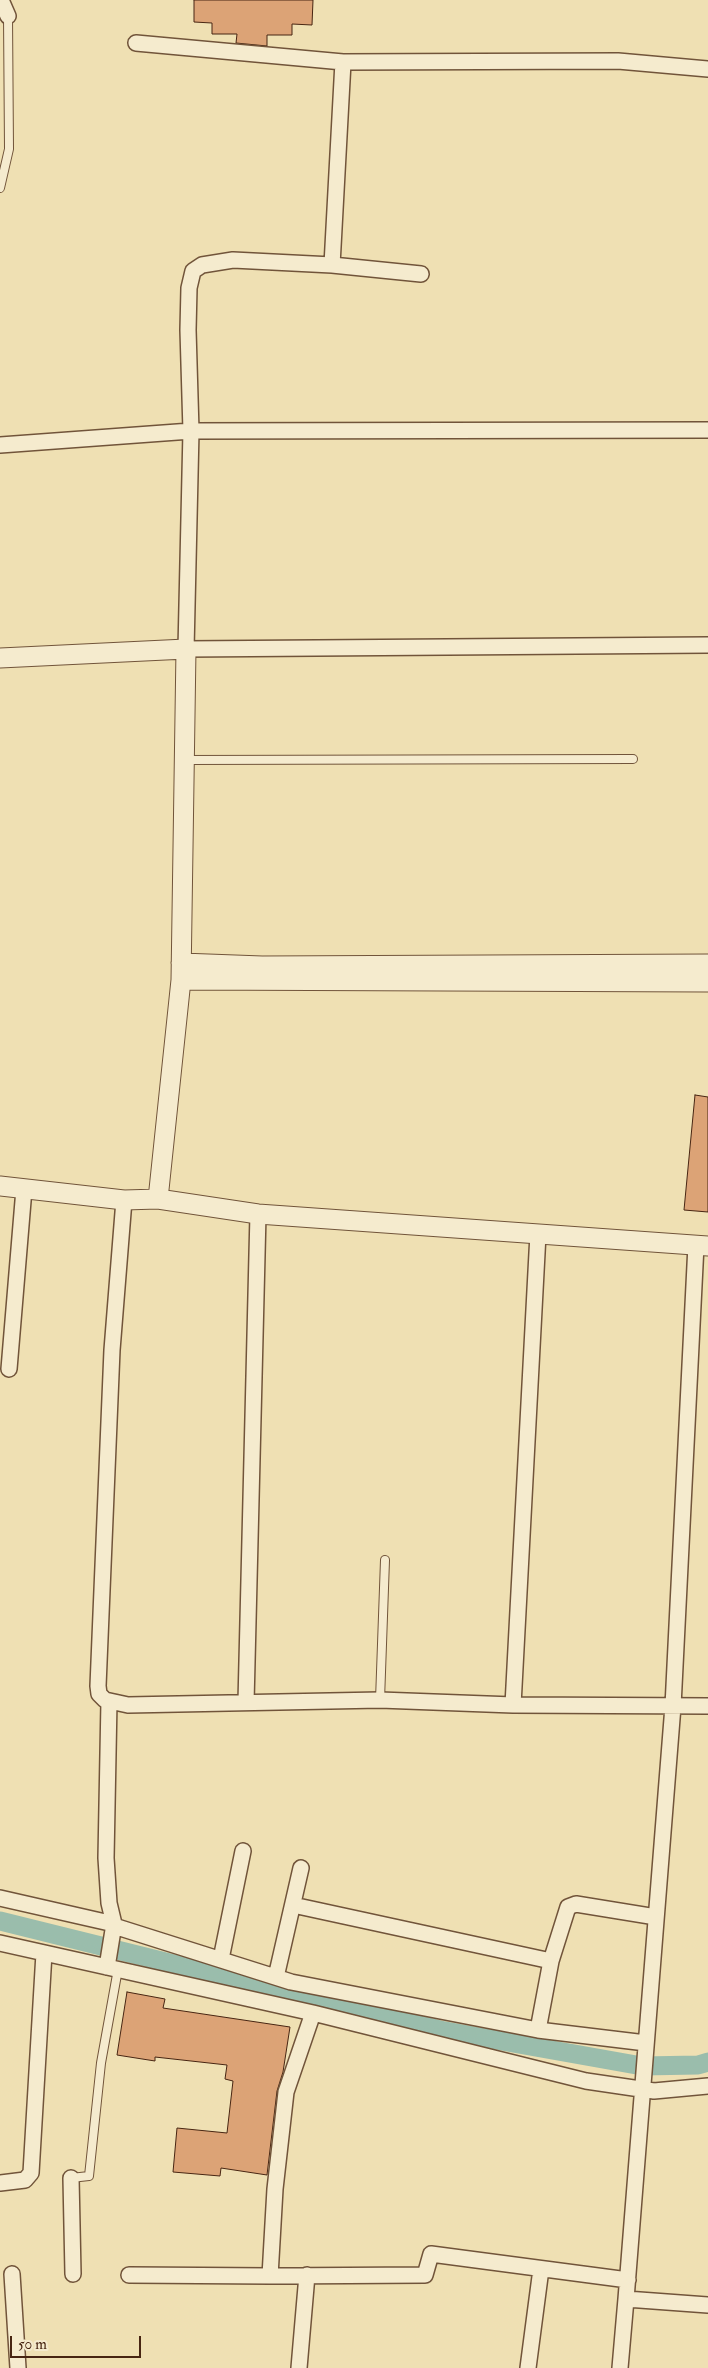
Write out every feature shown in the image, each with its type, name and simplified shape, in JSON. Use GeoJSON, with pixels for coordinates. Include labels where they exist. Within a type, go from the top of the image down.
{"type":"FeatureCollection","features":[{"type":"Feature","properties":{"kind":"street"},"geometry":{"type":"LineString","coordinates":[[2,0],[8,16]]}},
{"type":"Feature","properties":{"kind":"street"},"geometry":{"type":"LineString","coordinates":[[136,43],[343,62],[618,61],[708,69]]}},
{"type":"Feature","properties":{"kind":"street"},"geometry":{"type":"LineString","coordinates":[[332,265],[343,62]]}},
{"type":"Feature","properties":{"kind":"street"},"geometry":{"type":"LineString","coordinates":[[158,1199],[181,971],[191,430],[188,330],[189,288],[193,271],[202,265],[234,260],[332,265],[421,274]]}},
{"type":"Feature","properties":{"kind":"street"},"geometry":{"type":"LineString","coordinates":[[0,445],[191,430],[708,430]]}},
{"type":"Feature","properties":{"kind":"street"},"geometry":{"type":"LineString","coordinates":[[0,658],[186,649],[708,644]]}},
{"type":"Feature","properties":{"kind":"street"},"geometry":{"type":"LineString","coordinates":[[438,974],[708,964]]}},
{"type":"Feature","properties":{"kind":"street"},"geometry":{"type":"LineString","coordinates":[[181,971],[262,966],[438,974],[708,982]]}},
{"type":"Feature","properties":{"kind":"street"},"geometry":{"type":"LineString","coordinates":[[0,1186],[124,1200],[158,1199],[258,1214],[702,1246],[672,1706],[647,2048],[620,2368]]}},
{"type":"Feature","properties":{"kind":"street"},"geometry":{"type":"LineString","coordinates":[[9,1369],[24,1189]]}},
{"type":"Feature","properties":{"kind":"street"},"geometry":{"type":"LineString","coordinates":[[124,1200],[112,1350],[99,1694],[108,1701],[128,1704],[380,1700],[513,1705],[708,1706]]}},
{"type":"Feature","properties":{"kind":"street"},"geometry":{"type":"LineString","coordinates":[[246,1702],[258,1214]]}},
{"type":"Feature","properties":{"kind":"street"},"geometry":{"type":"LineString","coordinates":[[513,1705],[538,1234]]}},
{"type":"Feature","properties":{"kind":"street"},"geometry":{"type":"LineString","coordinates":[[108,1701],[106,1858],[109,1903],[114,1929],[111,1965]]}},
{"type":"Feature","properties":{"kind":"street"},"geometry":{"type":"LineString","coordinates":[[220,1959],[244,1852]]}},
{"type":"Feature","properties":{"kind":"street"},"geometry":{"type":"LineString","coordinates":[[276,1977],[302,1868]]}},
{"type":"Feature","properties":{"kind":"street"},"geometry":{"type":"LineString","coordinates":[[0,1898],[220,1959],[276,1977],[383,2001],[647,2048]]}},
{"type":"Feature","properties":{"kind":"street"},"geometry":{"type":"LineString","coordinates":[[538,2030],[551,1961],[565,1911],[571,1905],[576,1904],[656,1917]]}},
{"type":"Feature","properties":{"kind":"street"},"geometry":{"type":"LineString","coordinates":[[293,1905],[551,1961]]}},
{"type":"Feature","properties":{"kind":"street"},"geometry":{"type":"LineString","coordinates":[[0,1942],[44,1953],[111,1965],[586,2081],[643,2085],[654,2090],[708,2086]]}},
{"type":"Feature","properties":{"kind":"street"},"geometry":{"type":"LineString","coordinates":[[0,2183],[25,2180],[31,2173],[44,1953]]}},
{"type":"Feature","properties":{"kind":"street"},"geometry":{"type":"LineString","coordinates":[[270,2276],[275,2189],[286,2092],[313,2013]]}},
{"type":"Feature","properties":{"kind":"street"},"geometry":{"type":"LineString","coordinates":[[70,2178],[73,2274]]}},
{"type":"Feature","properties":{"kind":"street"},"geometry":{"type":"LineString","coordinates":[[129,2275],[307,2276],[425,2274],[431,2254],[628,2280]]}},
{"type":"Feature","properties":{"kind":"street"},"geometry":{"type":"LineString","coordinates":[[528,2368],[541,2269]]}},
{"type":"Feature","properties":{"kind":"street"},"geometry":{"type":"LineString","coordinates":[[12,2274],[18,2368]]}},
{"type":"Feature","properties":{"kind":"street"},"geometry":{"type":"LineString","coordinates":[[299,2368],[307,2276]]}},
{"type":"Feature","properties":{"kind":"street"},"geometry":{"type":"LineString","coordinates":[[626,2299],[708,2305]]}},
{"type":"Feature","properties":{"kind":"lane"},"geometry":{"type":"LineString","coordinates":[[0,188],[9,149],[8,16]]}},
{"type":"Feature","properties":{"kind":"lane"},"geometry":{"type":"LineString","coordinates":[[184,760],[633,759]]}},
{"type":"Feature","properties":{"kind":"lane"},"geometry":{"type":"LineString","coordinates":[[380,1700],[385,1560]]}},
{"type":"Feature","properties":{"kind":"lane"},"geometry":{"type":"LineString","coordinates":[[70,2178],[89,2176],[111,1965]]}},
{"type":"Feature","properties":{"kind":"building"},"geometry":{"type":"Polygon","coordinates":[[[194,0],[313,0],[312,25],[292,24],[292,35],[267,35],[267,46],[236,43],[237,34],[212,34],[212,23],[194,22],[194,0]]]}},
{"type":"Feature","properties":{"kind":"building"},"geometry":{"type":"Polygon","coordinates":[[[695,1095],[708,1097],[708,1212],[684,1210],[695,1095]]]}},
{"type":"Feature","properties":{"kind":"building"},"geometry":{"type":"Polygon","coordinates":[[[127,1992],[165,1999],[163,2008],[290,2027],[283,2072],[277,2091],[267,2175],[221,2168],[220,2176],[173,2172],[177,2128],[227,2133],[233,2081],[225,2079],[227,2065],[155,2057],[155,2061],[117,2055],[127,1992]]]}},
{"type":"Feature","properties":{"kind":"waterway"},"geometry":{"type":"LineString","coordinates":[[0,1921],[440,2030],[642,2066],[698,2065],[708,2062]]}}]}
